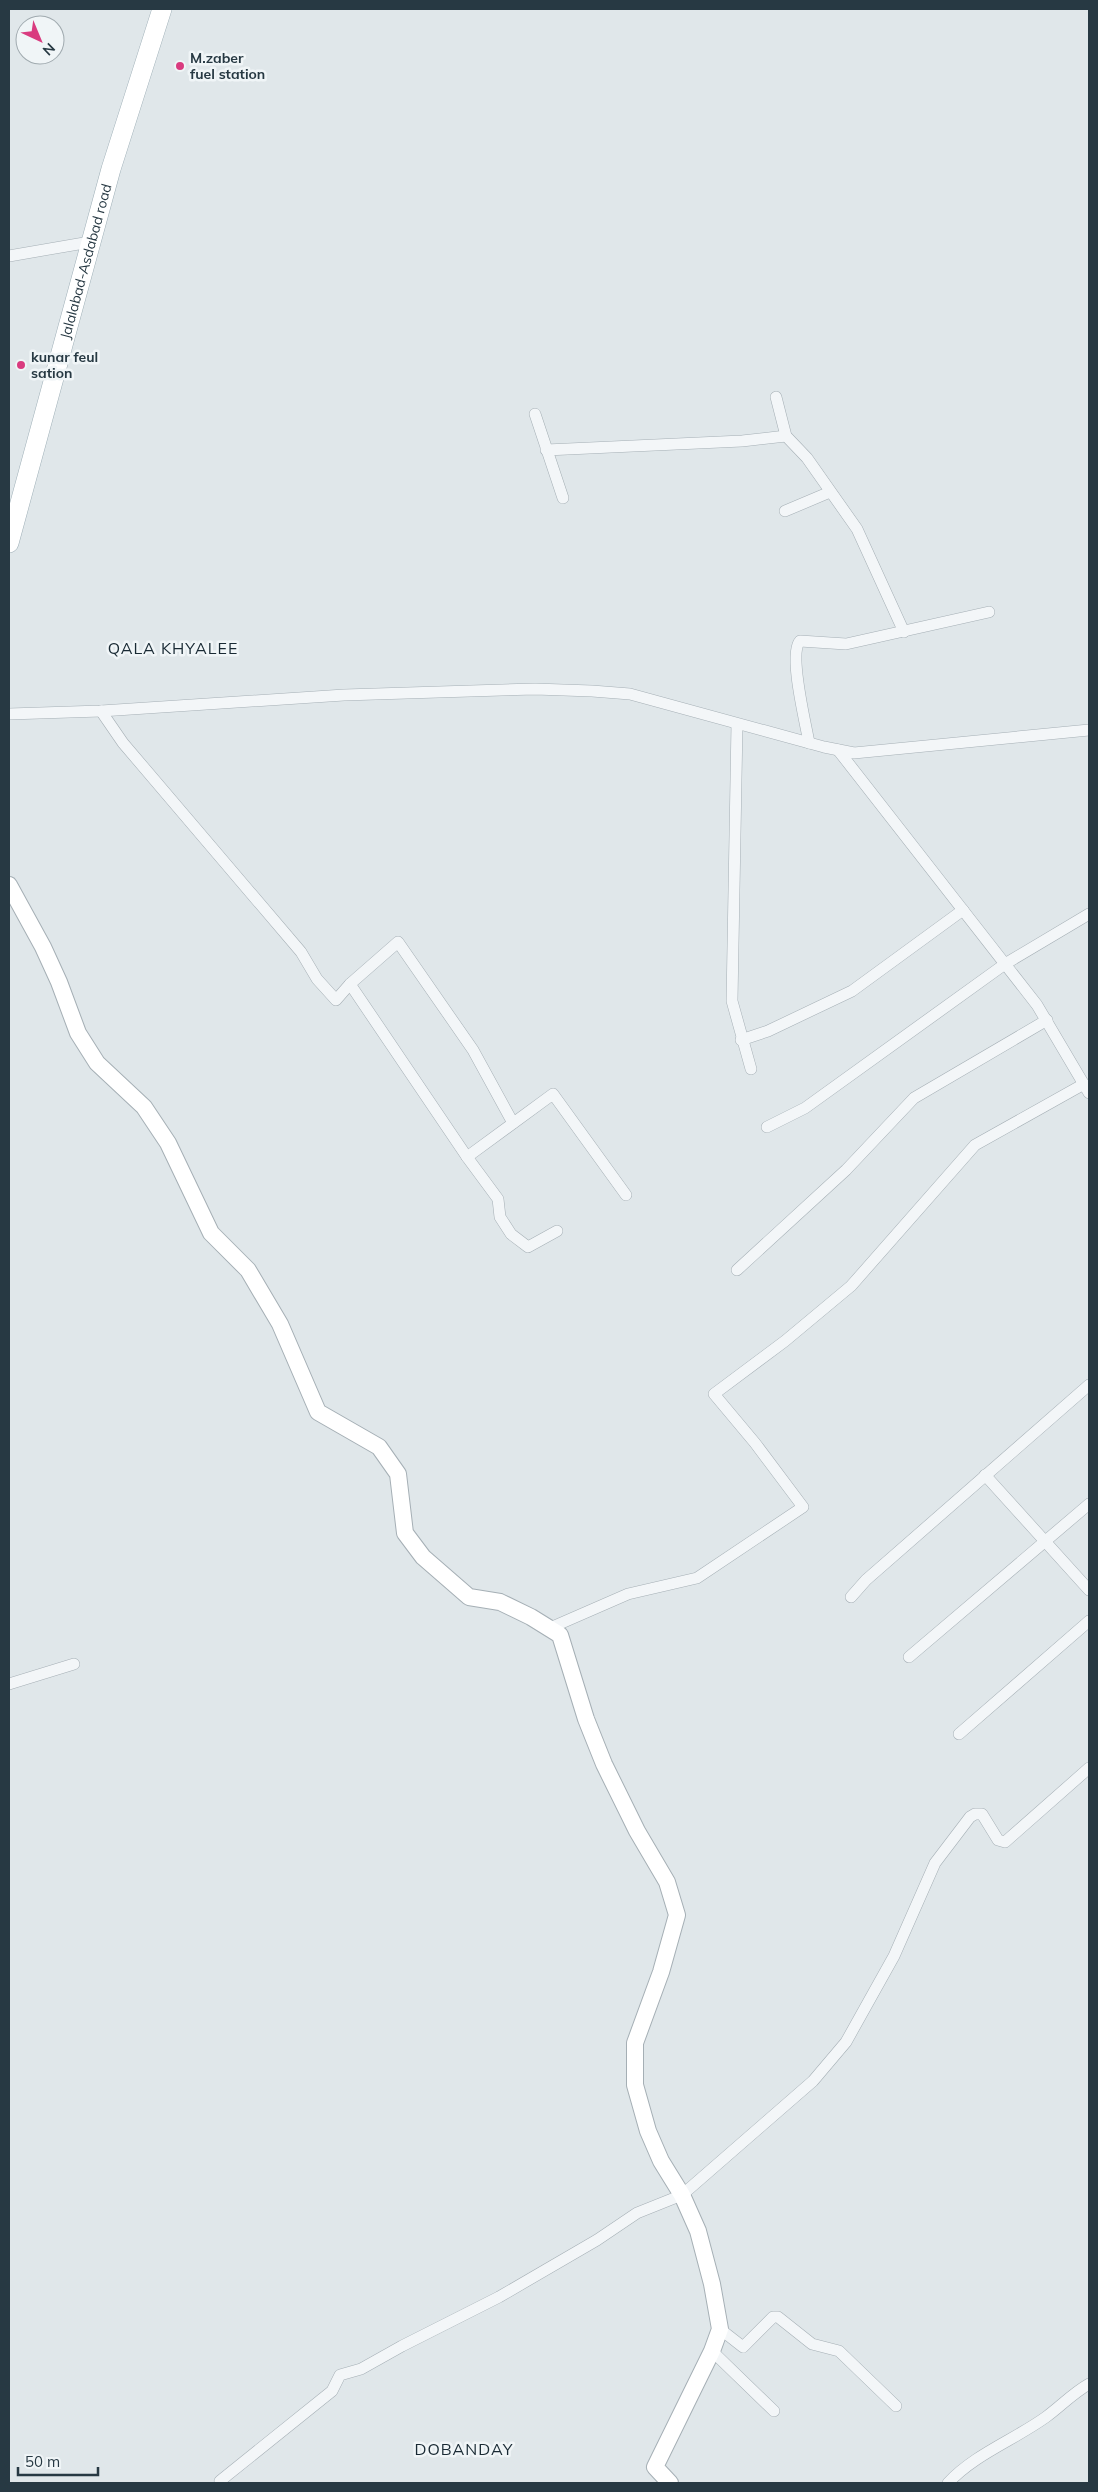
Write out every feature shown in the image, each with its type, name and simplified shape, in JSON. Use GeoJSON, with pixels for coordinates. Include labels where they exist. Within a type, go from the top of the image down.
{"type":"FeatureCollection","features":[{"type":"Feature","properties":{"kind":"main road","name":"Jalalabad-Asdabad road"},"geometry":{"type":"LineString","coordinates":[[9,543],[111,168],[162,9]]}},
{"type":"Feature","properties":{"kind":"street"},"geometry":{"type":"LineString","coordinates":[[9,256],[90,242]]}},
{"type":"Feature","properties":{"kind":"street"},"geometry":{"type":"LineString","coordinates":[[776,397],[786,436],[807,458],[862,538],[904,632]]}},
{"type":"Feature","properties":{"kind":"street"},"geometry":{"type":"LineString","coordinates":[[535,414],[562,498]]}},
{"type":"Feature","properties":{"kind":"street"},"geometry":{"type":"LineString","coordinates":[[546,450],[742,441],[786,436]]}},
{"type":"Feature","properties":{"kind":"street"},"geometry":{"type":"LineString","coordinates":[[785,511],[830,492]]}},
{"type":"Feature","properties":{"kind":"street"},"geometry":{"type":"LineString","coordinates":[[809,743],[796,667],[798,644],[800,641],[846,644],[989,612]]}},
{"type":"Feature","properties":{"kind":"street"},"geometry":{"type":"LineString","coordinates":[[9,714],[101,711],[344,695],[544,689],[630,694],[809,743],[854,753],[1089,730]]}},
{"type":"Feature","properties":{"kind":"street"},"geometry":{"type":"LineString","coordinates":[[101,711],[123,743],[301,952],[317,978],[336,1000],[350,984],[398,942],[473,1050],[513,1123]]}},
{"type":"Feature","properties":{"kind":"street"},"geometry":{"type":"LineString","coordinates":[[737,724],[732,1001],[741,1040],[751,1068]]}},
{"type":"Feature","properties":{"kind":"street"},"geometry":{"type":"LineString","coordinates":[[550,1628],[628,1594],[698,1578],[803,1506],[755,1443],[714,1394],[785,1342],[850,1286],[975,1145],[1087,1088],[1046,1020],[1005,964],[838,750]]}},
{"type":"Feature","properties":{"kind":"street"},"geometry":{"type":"LineString","coordinates":[[9,885],[43,947],[59,982],[78,1034],[97,1063],[144,1107],[168,1143],[211,1233],[248,1270],[280,1324],[318,1412],[379,1447],[398,1474],[405,1533],[423,1557],[469,1597],[500,1602],[560,1635],[586,1719],[604,1764],[637,1830],[667,1882],[677,1916],[662,1972],[636,2043],[635,2086],[655,2146],[682,2195],[698,2230],[712,2284],[720,2329],[712,2351],[655,2467],[670,2483]]}},
{"type":"Feature","properties":{"kind":"street"},"geometry":{"type":"LineString","coordinates":[[741,1040],[768,1031],[852,991],[963,910]]}},
{"type":"Feature","properties":{"kind":"street"},"geometry":{"type":"LineString","coordinates":[[767,1127],[805,1108],[1005,964],[1089,914]]}},
{"type":"Feature","properties":{"kind":"street"},"geometry":{"type":"LineString","coordinates":[[350,984],[467,1157],[498,1199],[500,1217],[511,1234],[528,1247],[557,1231]]}},
{"type":"Feature","properties":{"kind":"street"},"geometry":{"type":"LineString","coordinates":[[737,1270],[846,1170],[914,1098],[1046,1020]]}},
{"type":"Feature","properties":{"kind":"street"},"geometry":{"type":"LineString","coordinates":[[467,1157],[553,1094],[626,1195]]}},
{"type":"Feature","properties":{"kind":"street"},"geometry":{"type":"LineString","coordinates":[[851,1597],[866,1580],[1089,1385]]}},
{"type":"Feature","properties":{"kind":"street"},"geometry":{"type":"LineString","coordinates":[[985,1475],[1089,1590]]}},
{"type":"Feature","properties":{"kind":"street"},"geometry":{"type":"LineString","coordinates":[[909,1657],[1047,1542],[1089,1504]]}},
{"type":"Feature","properties":{"kind":"street"},"geometry":{"type":"LineString","coordinates":[[958,1734],[1089,1621]]}},
{"type":"Feature","properties":{"kind":"street"},"geometry":{"type":"LineString","coordinates":[[9,1684],[74,1664]]}},
{"type":"Feature","properties":{"kind":"street"},"geometry":{"type":"LineString","coordinates":[[221,2483],[220,2481],[227,2475],[332,2391],[340,2375],[361,2370],[402,2346],[499,2297],[597,2240],[637,2213],[682,2195],[813,2081],[846,2042],[894,1956],[935,1863],[970,1817],[975,1814],[982,1814],[998,1840],[1005,1842],[1089,1768]]}},
{"type":"Feature","properties":{"kind":"street"},"geometry":{"type":"LineString","coordinates":[[720,2329],[743,2347],[772,2317],[778,2317],[812,2344],[839,2351],[896,2406]]}},
{"type":"Feature","properties":{"kind":"street"},"geometry":{"type":"LineString","coordinates":[[712,2351],[774,2411]]}},
{"type":"Feature","properties":{"kind":"street"},"geometry":{"type":"LineString","coordinates":[[948,2483],[963,2467],[1046,2416],[1075,2392],[1089,2384]]}},
{"type":"Feature","properties":{"kind":"place","name":"M.zaber fuel station"},"geometry":{"type":"Point","coordinates":[180,66]}},
{"type":"Feature","properties":{"kind":"place","name":"kunar feul sation"},"geometry":{"type":"Point","coordinates":[21,365]}},
{"type":"Feature","properties":{"kind":"district","name":"QALA KHYALEE"},"geometry":{"type":"Point","coordinates":[173,648]}},
{"type":"Feature","properties":{"kind":"district","name":"DOBANDAY"},"geometry":{"type":"Point","coordinates":[464,2449]}}]}
